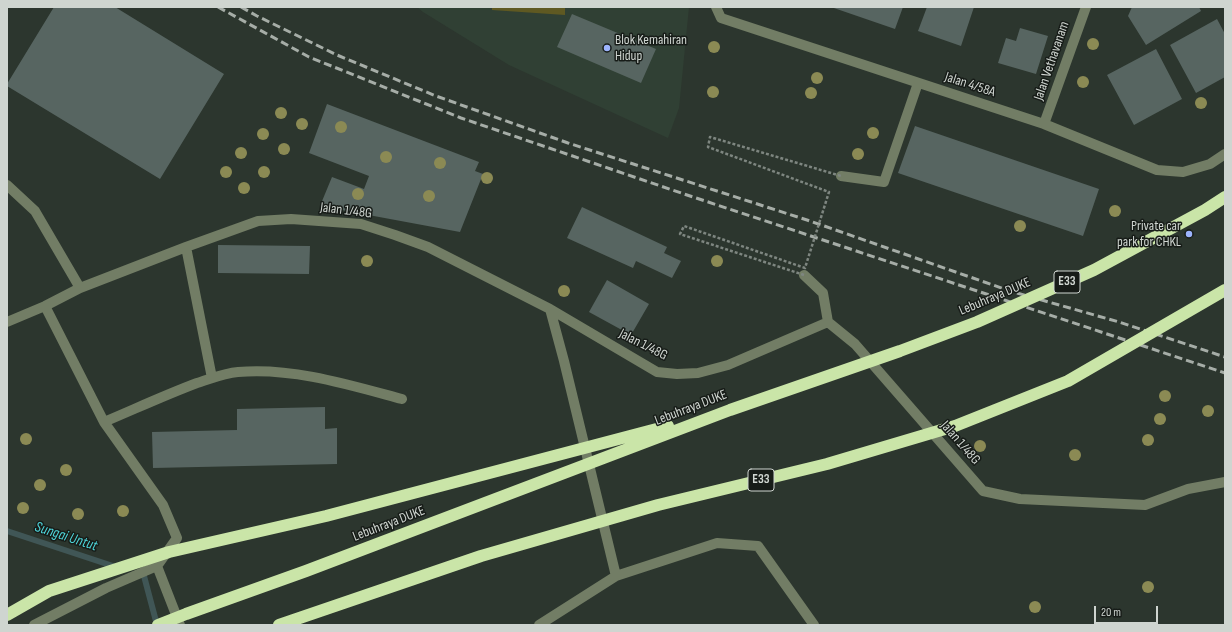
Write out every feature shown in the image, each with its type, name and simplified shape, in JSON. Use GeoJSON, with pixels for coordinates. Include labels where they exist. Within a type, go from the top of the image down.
{"type":"FeatureCollection","features":[{"type":"Feature","properties":{"kind":"highway","name":"Lebuhraya DUKE"},"geometry":{"type":"LineString","coordinates":[[158,625],[730,410],[900,351],[977,322],[1094,270],[1205,210],[1225,197]]}},
{"type":"Feature","properties":{"kind":"highway","name":"E33"},"geometry":{"type":"LineString","coordinates":[[279,625],[481,556],[658,505],[827,464],[955,426],[1068,381],[1225,290]]}},
{"type":"Feature","properties":{"kind":"highway"},"geometry":{"type":"LineString","coordinates":[[7,615],[49,591],[169,552],[326,516],[730,410]]}},
{"type":"Feature","properties":{"kind":"street","name":"Jalan 4/58A"},"geometry":{"type":"LineString","coordinates":[[716,7],[721,18],[1044,124],[1157,170],[1183,172],[1210,164]]}},
{"type":"Feature","properties":{"kind":"street","name":"Jalan Vethavanam"},"geometry":{"type":"LineString","coordinates":[[1044,124],[1086,7]]}},
{"type":"Feature","properties":{"kind":"street"},"geometry":{"type":"LineString","coordinates":[[841,176],[884,182],[918,83]]}},
{"type":"Feature","properties":{"kind":"street"},"geometry":{"type":"LineString","coordinates":[[1210,164],[1225,154]]}},
{"type":"Feature","properties":{"kind":"street"},"geometry":{"type":"LineString","coordinates":[[1210,164],[1225,164]]}},
{"type":"Feature","properties":{"kind":"street"},"geometry":{"type":"LineString","coordinates":[[7,185],[35,211],[80,288]]}},
{"type":"Feature","properties":{"kind":"street","name":"Jalan 1/48G"},"geometry":{"type":"LineString","coordinates":[[7,322],[45,306],[80,288],[258,221],[291,219],[361,224],[395,234],[428,247],[550,309],[657,372],[677,374],[698,373],[728,365],[828,322],[855,344],[983,491],[1020,499],[1145,505],[1188,489],[1225,482]]}},
{"type":"Feature","properties":{"kind":"street"},"geometry":{"type":"LineString","coordinates":[[186,247],[212,378]]}},
{"type":"Feature","properties":{"kind":"street"},"geometry":{"type":"LineString","coordinates":[[804,275],[824,293],[828,322]]}},
{"type":"Feature","properties":{"kind":"street"},"geometry":{"type":"LineString","coordinates":[[34,625],[106,588],[157,566],[177,538],[163,505],[104,422],[45,306]]}},
{"type":"Feature","properties":{"kind":"street"},"geometry":{"type":"LineString","coordinates":[[550,309],[616,576]]}},
{"type":"Feature","properties":{"kind":"street"},"geometry":{"type":"LineString","coordinates":[[104,422],[181,389],[212,378],[236,372],[288,372],[402,399]]}},
{"type":"Feature","properties":{"kind":"street"},"geometry":{"type":"LineString","coordinates":[[539,625],[616,576],[717,543],[758,546],[814,625]]}},
{"type":"Feature","properties":{"kind":"street"},"geometry":{"type":"LineString","coordinates":[[157,566],[180,625]]}},
{"type":"Feature","properties":{"kind":"path"},"geometry":{"type":"LineString","coordinates":[[804,275],[680,234],[684,226],[805,268],[829,192],[708,146],[710,137],[841,176]]}},
{"type":"Feature","properties":{"kind":"shaded area"},"geometry":{"type":"Polygon","coordinates":[[[417,7],[689,7],[679,108],[668,138],[509,65],[417,7]]]}},
{"type":"Feature","properties":{"kind":"shaded area"},"geometry":{"type":"Polygon","coordinates":[[[492,7],[565,7],[565,15],[492,10],[492,7]]]}},
{"type":"Feature","properties":{"kind":"building"},"geometry":{"type":"Polygon","coordinates":[[[54,7],[115,7],[224,74],[160,179],[7,86],[54,7]]]}},
{"type":"Feature","properties":{"kind":"building"},"geometry":{"type":"Polygon","coordinates":[[[831,7],[903,7],[895,29],[831,7]]]}},
{"type":"Feature","properties":{"kind":"building"},"geometry":{"type":"Polygon","coordinates":[[[927,7],[974,7],[961,46],[918,31],[927,7]]]}},
{"type":"Feature","properties":{"kind":"building"},"geometry":{"type":"Polygon","coordinates":[[[1132,7],[1199,7],[1201,11],[1146,45],[1128,16],[1132,7]]]}},
{"type":"Feature","properties":{"kind":"building","name":"Blok Kemahiran Hidup"},"geometry":{"type":"Polygon","coordinates":[[[572,14],[656,49],[641,83],[557,47],[572,14]]]}},
{"type":"Feature","properties":{"kind":"building"},"geometry":{"type":"Polygon","coordinates":[[[1217,19],[1225,34],[1225,77],[1196,93],[1170,45],[1217,19]]]}},
{"type":"Feature","properties":{"kind":"building"},"geometry":{"type":"Polygon","coordinates":[[[1020,28],[1048,36],[1036,74],[998,63],[1006,38],[1016,41],[1020,28]]]}},
{"type":"Feature","properties":{"kind":"building"},"geometry":{"type":"Polygon","coordinates":[[[1156,49],[1182,99],[1134,125],[1107,75],[1156,49]]]}},
{"type":"Feature","properties":{"kind":"building"},"geometry":{"type":"Polygon","coordinates":[[[327,104],[479,162],[475,171],[483,174],[460,232],[320,206],[332,177],[364,189],[369,176],[309,153],[327,104]]]}},
{"type":"Feature","properties":{"kind":"building"},"geometry":{"type":"Polygon","coordinates":[[[915,126],[1099,189],[1083,236],[898,173],[915,126]]]}},
{"type":"Feature","properties":{"kind":"building"},"geometry":{"type":"Polygon","coordinates":[[[582,207],[667,247],[664,253],[681,261],[672,278],[636,261],[633,268],[567,238],[582,207]]]}},
{"type":"Feature","properties":{"kind":"building"},"geometry":{"type":"Polygon","coordinates":[[[218,245],[310,246],[309,274],[218,273],[218,245]]]}},
{"type":"Feature","properties":{"kind":"building"},"geometry":{"type":"Polygon","coordinates":[[[607,280],[649,304],[631,335],[589,312],[607,280]]]}},
{"type":"Feature","properties":{"kind":"building"},"geometry":{"type":"Polygon","coordinates":[[[325,407],[325,429],[337,428],[337,464],[153,468],[152,432],[237,430],[237,409],[325,407]]]}},
{"type":"Feature","properties":{"kind":"waterway","name":"Sungai Untut"},"geometry":{"type":"LineString","coordinates":[[7,531],[116,567]]}},
{"type":"Feature","properties":{"kind":"waterway"},"geometry":{"type":"LineString","coordinates":[[144,576],[157,625]]}},
{"type":"Feature","properties":{"kind":"railway"},"geometry":{"type":"LineString","coordinates":[[218,7],[309,57],[461,118],[687,195],[1225,373]]}},
{"type":"Feature","properties":{"kind":"railway"},"geometry":{"type":"LineString","coordinates":[[241,7],[337,55],[436,96],[568,143],[807,220],[1010,291],[1119,322],[1225,357]]}},
{"type":"Feature","properties":{"kind":"place","name":"Blok Kemahiran Hidup"},"geometry":{"type":"Point","coordinates":[607,48]}},
{"type":"Feature","properties":{"kind":"place","name":"Private car park for CHKL"},"geometry":{"type":"Point","coordinates":[1189,234]}}]}
